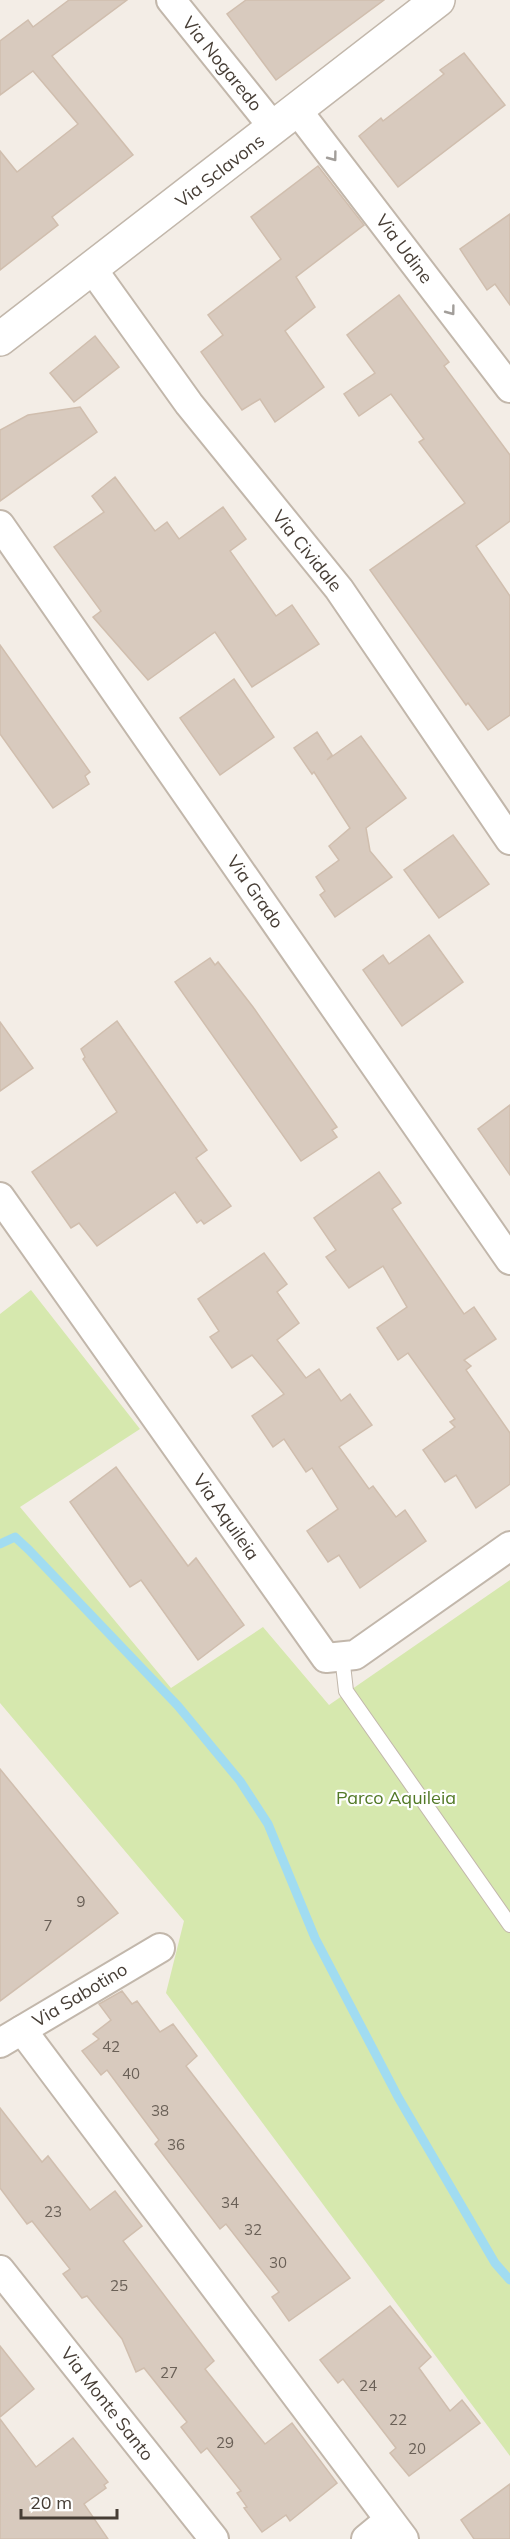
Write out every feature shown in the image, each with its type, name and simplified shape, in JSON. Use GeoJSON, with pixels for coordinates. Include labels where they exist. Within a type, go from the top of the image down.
{"type":"FeatureCollection","features":[{"type":"Feature","properties":{"kind":"street","name":"Via Nogaredo"},"geometry":{"type":"LineString","coordinates":[[171,0],[286,119]]}},
{"type":"Feature","properties":{"kind":"street","name":"Via Sclavons"},"geometry":{"type":"LineString","coordinates":[[0,339],[93,270],[438,0]]}},
{"type":"Feature","properties":{"kind":"street","name":"Via Udine"},"geometry":{"type":"LineString","coordinates":[[286,119],[510,388]]}},
{"type":"Feature","properties":{"kind":"street","name":"Via Cividale"},"geometry":{"type":"LineString","coordinates":[[93,270],[189,404],[339,590],[510,840]]}},
{"type":"Feature","properties":{"kind":"street","name":"Via Grado"},"geometry":{"type":"LineString","coordinates":[[0,525],[510,1260]]}},
{"type":"Feature","properties":{"kind":"street","name":"Via Aquileia"},"geometry":{"type":"LineString","coordinates":[[0,1197],[326,1658],[342,1656]]}},
{"type":"Feature","properties":{"kind":"street"},"geometry":{"type":"LineString","coordinates":[[342,1656],[356,1655],[510,1546]]}},
{"type":"Feature","properties":{"kind":"street","name":"Via Sabotino"},"geometry":{"type":"LineString","coordinates":[[11,2036],[160,1948]]}},
{"type":"Feature","properties":{"kind":"street"},"geometry":{"type":"LineString","coordinates":[[11,2036],[396,2530],[366,2539]]}},
{"type":"Feature","properties":{"kind":"street","name":"Via Monte Santo"},"geometry":{"type":"LineString","coordinates":[[0,2270],[214,2539]]}},
{"type":"Feature","properties":{"kind":"lane"},"geometry":{"type":"LineString","coordinates":[[342,1656],[346,1691],[510,1925]]}},
{"type":"Feature","properties":{"kind":"green space","name":"Parco Aquileia"},"geometry":{"type":"Polygon","coordinates":[[[31,1290],[140,1429],[20,1507],[171,1688],[263,1627],[329,1705],[510,1580],[510,2456],[166,1993],[184,1921],[0,1703],[0,1314],[31,1290]]]}},
{"type":"Feature","properties":{"kind":"building"},"geometry":{"type":"Polygon","coordinates":[[[69,0],[127,0],[52,56],[133,155],[52,217],[58,225],[0,270],[0,151],[17,172],[78,124],[33,71],[0,95],[0,41],[28,20],[33,27],[69,0]]]}},
{"type":"Feature","properties":{"kind":"building"},"geometry":{"type":"Polygon","coordinates":[[[246,0],[384,0],[276,80],[227,14],[246,0]]]}},
{"type":"Feature","properties":{"kind":"building"},"geometry":{"type":"Polygon","coordinates":[[[464,53],[505,105],[398,187],[359,136],[381,118],[383,121],[444,74],[440,70],[464,53]]]}},
{"type":"Feature","properties":{"kind":"building"},"geometry":{"type":"Polygon","coordinates":[[[318,166],[364,225],[296,277],[315,307],[285,331],[324,387],[275,422],[260,399],[242,410],[201,352],[223,335],[208,315],[281,259],[251,217],[318,166]]]}},
{"type":"Feature","properties":{"kind":"building"},"geometry":{"type":"Polygon","coordinates":[[[510,214],[510,305],[495,284],[487,290],[460,249],[510,214]]]}},
{"type":"Feature","properties":{"kind":"building"},"geometry":{"type":"Polygon","coordinates":[[[399,295],[449,362],[444,366],[510,455],[510,521],[476,546],[510,596],[510,715],[488,730],[468,703],[466,705],[370,570],[465,503],[419,442],[424,439],[391,394],[359,416],[344,394],[375,373],[347,335],[399,295]]]}},
{"type":"Feature","properties":{"kind":"building"},"geometry":{"type":"Polygon","coordinates":[[[95,336],[119,367],[74,402],[50,373],[95,336]]]}},
{"type":"Feature","properties":{"kind":"building"},"geometry":{"type":"Polygon","coordinates":[[[80,407],[97,432],[0,501],[0,430],[28,415],[80,407]]]}},
{"type":"Feature","properties":{"kind":"building"},"geometry":{"type":"Polygon","coordinates":[[[115,477],[155,531],[167,522],[179,539],[223,507],[246,539],[230,551],[276,616],[292,605],[319,644],[252,687],[215,632],[148,680],[93,617],[101,611],[54,547],[104,512],[92,496],[115,477]]]}},
{"type":"Feature","properties":{"kind":"building"},"geometry":{"type":"Polygon","coordinates":[[[0,645],[90,772],[85,776],[89,784],[53,808],[0,734],[0,645]]]}},
{"type":"Feature","properties":{"kind":"building"},"geometry":{"type":"Polygon","coordinates":[[[234,679],[274,737],[220,775],[180,718],[234,679]]]}},
{"type":"Feature","properties":{"kind":"building"},"geometry":{"type":"Polygon","coordinates":[[[317,732],[332,755],[327,760],[361,736],[406,798],[366,828],[370,851],[392,877],[335,917],[320,895],[325,891],[316,877],[339,860],[329,846],[350,828],[314,772],[312,774],[294,748],[317,732]]]}},
{"type":"Feature","properties":{"kind":"building"},"geometry":{"type":"Polygon","coordinates":[[[453,835],[489,884],[439,918],[404,870],[453,835]]]}},
{"type":"Feature","properties":{"kind":"building"},"geometry":{"type":"Polygon","coordinates":[[[429,935],[463,982],[402,1026],[363,970],[383,955],[389,964],[429,935]]]}},
{"type":"Feature","properties":{"kind":"building"},"geometry":{"type":"Polygon","coordinates":[[[210,958],[215,965],[218,962],[253,1007],[337,1127],[332,1130],[337,1137],[301,1161],[175,982],[210,958]]]}},
{"type":"Feature","properties":{"kind":"building"},"geometry":{"type":"Polygon","coordinates":[[[117,1021],[207,1150],[196,1158],[231,1206],[204,1224],[201,1220],[197,1223],[175,1192],[97,1246],[79,1223],[71,1228],[32,1172],[117,1112],[83,1059],[85,1057],[81,1049],[117,1021]]]}},
{"type":"Feature","properties":{"kind":"building"},"geometry":{"type":"Polygon","coordinates":[[[0,1022],[33,1068],[0,1091],[0,1022]]]}},
{"type":"Feature","properties":{"kind":"building"},"geometry":{"type":"Polygon","coordinates":[[[510,1105],[510,1175],[478,1129],[510,1105]]]}},
{"type":"Feature","properties":{"kind":"building"},"geometry":{"type":"Polygon","coordinates":[[[379,1172],[401,1203],[392,1209],[464,1314],[474,1307],[496,1339],[464,1360],[471,1366],[466,1370],[510,1433],[510,1484],[476,1508],[456,1475],[445,1482],[423,1450],[455,1427],[450,1422],[455,1419],[408,1353],[398,1360],[377,1328],[407,1307],[383,1266],[349,1288],[326,1257],[336,1250],[314,1218],[379,1172]]]}},
{"type":"Feature","properties":{"kind":"building"},"geometry":{"type":"Polygon","coordinates":[[[264,1253],[287,1284],[277,1292],[299,1323],[277,1340],[306,1378],[319,1369],[341,1401],[350,1394],[372,1425],[339,1447],[369,1489],[373,1486],[396,1517],[405,1510],[426,1541],[360,1588],[339,1555],[328,1562],[307,1531],[338,1509],[312,1468],[306,1472],[284,1439],[273,1447],[252,1416],[284,1394],[252,1355],[232,1368],[210,1337],[219,1331],[198,1299],[264,1253]]]}},
{"type":"Feature","properties":{"kind":"building"},"geometry":{"type":"Polygon","coordinates":[[[116,1467],[188,1566],[196,1558],[244,1625],[198,1660],[141,1580],[130,1587],[70,1502],[116,1467]]]}},
{"type":"Feature","properties":{"kind":"building"},"geometry":{"type":"Polygon","coordinates":[[[0,1769],[118,1913],[0,2001],[0,1769]]]}},
{"type":"Feature","properties":{"kind":"building"},"geometry":{"type":"Polygon","coordinates":[[[122,1991],[132,2004],[137,2001],[160,2032],[173,2024],[197,2056],[186,2066],[350,2278],[289,2321],[272,2297],[279,2292],[226,2224],[220,2229],[155,2144],[159,2140],[107,2070],[101,2075],[82,2051],[99,2039],[93,2034],[111,2020],[99,2004],[122,1991]]]}},
{"type":"Feature","properties":{"kind":"building"},"geometry":{"type":"Polygon","coordinates":[[[0,2108],[42,2162],[48,2156],[90,2210],[115,2191],[142,2226],[123,2241],[214,2361],[205,2369],[265,2444],[292,2423],[337,2483],[290,2521],[286,2515],[262,2532],[244,2508],[247,2507],[237,2493],[241,2491],[207,2448],[201,2453],[181,2427],[187,2422],[144,2368],[136,2372],[122,2339],[87,2296],[82,2298],[63,2274],[70,2269],[32,2221],[27,2224],[0,2188],[0,2108]]]}},
{"type":"Feature","properties":{"kind":"building"},"geometry":{"type":"Polygon","coordinates":[[[390,2306],[431,2357],[419,2368],[450,2411],[462,2400],[480,2423],[409,2476],[390,2453],[396,2448],[343,2379],[338,2383],[320,2360],[390,2306]]]}},
{"type":"Feature","properties":{"kind":"building"},"geometry":{"type":"Polygon","coordinates":[[[0,2346],[34,2389],[0,2417],[0,2346]]]}},
{"type":"Feature","properties":{"kind":"building"},"geometry":{"type":"Polygon","coordinates":[[[0,2419],[36,2467],[73,2438],[108,2482],[104,2485],[106,2488],[84,2504],[108,2539],[0,2539],[0,2419]]]}},
{"type":"Feature","properties":{"kind":"building"},"geometry":{"type":"Polygon","coordinates":[[[510,2484],[510,2539],[474,2539],[461,2520],[510,2484]]]}},
{"type":"Feature","properties":{"kind":"waterway"},"geometry":{"type":"LineString","coordinates":[[0,1544],[15,1537],[29,1550],[178,1706],[240,1781],[268,1824],[315,1938],[398,2097],[495,2263],[510,2280]]}}]}
